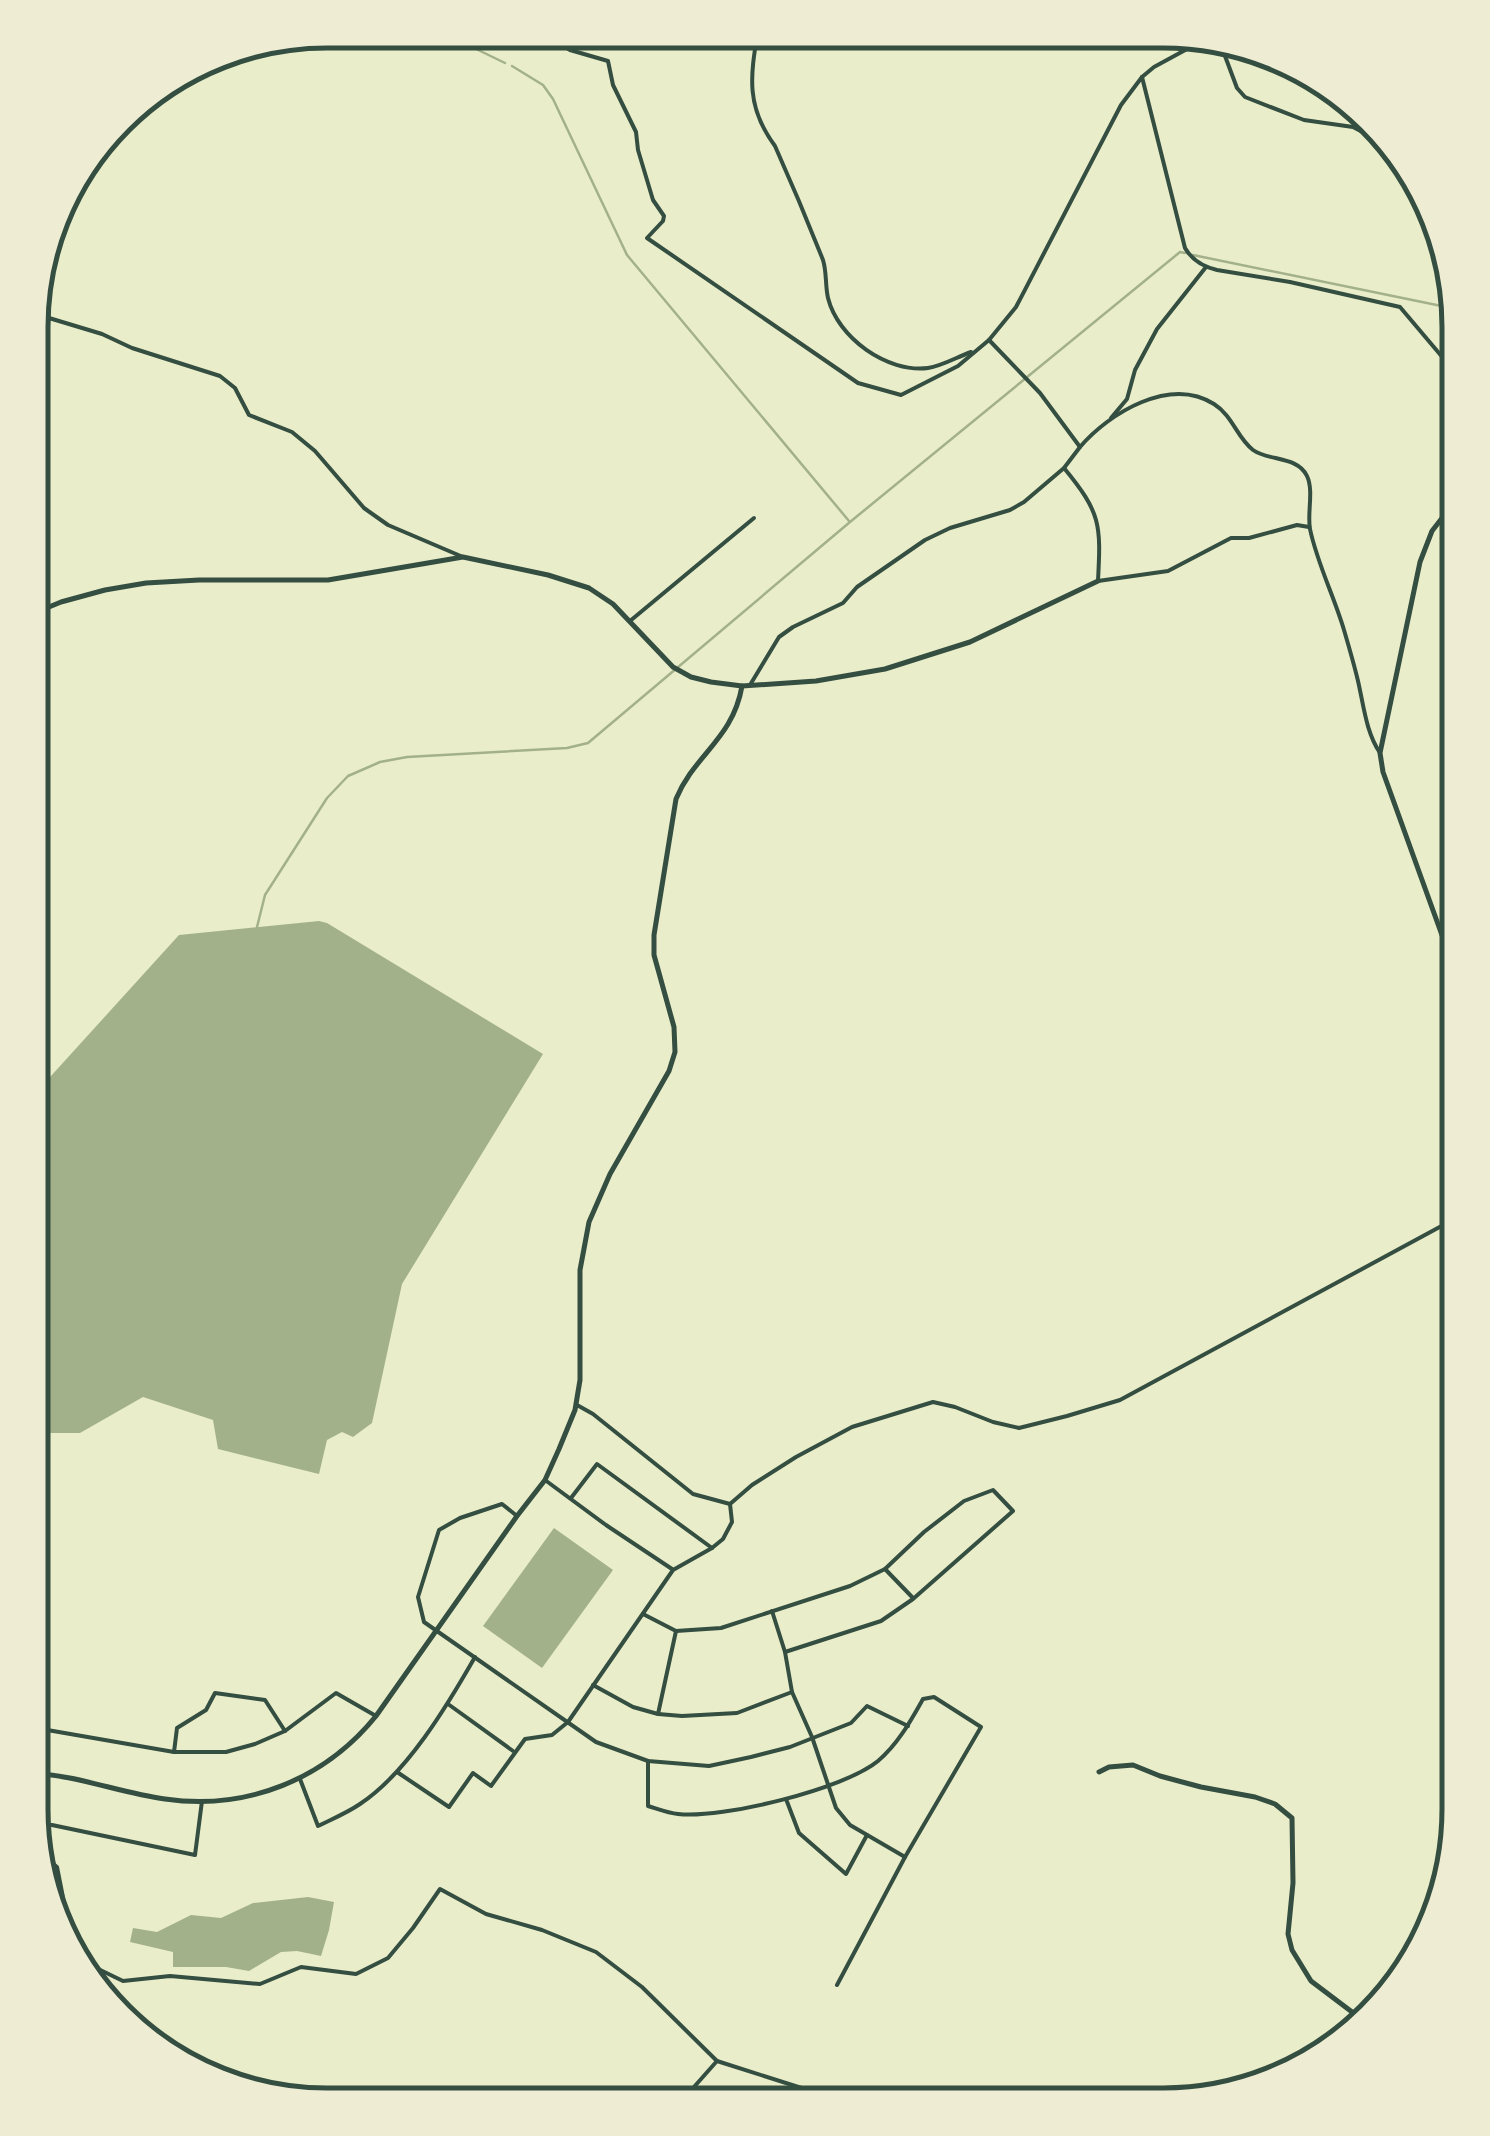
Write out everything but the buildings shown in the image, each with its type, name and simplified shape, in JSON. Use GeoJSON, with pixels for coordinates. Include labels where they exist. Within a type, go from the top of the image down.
{"type":"FeatureCollection","features":[{"type":"Feature","properties":{"kind":"street"},"geometry":{"type":"LineString","coordinates":[[567,48],[608,60],[614,85],[636,132],[653,200],[664,216],[647,238],[858,382],[901,395],[958,366],[989,340],[1016,307],[1122,104],[1142,77],[1187,49]]}},
{"type":"Feature","properties":{"kind":"street"},"geometry":{"type":"LineString","coordinates":[[756,48],[751,86],[757,112],[814,236],[836,316],[858,345],[894,364],[931,368],[974,351]]}},
{"type":"Feature","properties":{"kind":"street"},"geometry":{"type":"LineString","coordinates":[[1224,55],[1236,88],[1245,97],[1304,120],[1353,128],[1366,135]]}},
{"type":"Feature","properties":{"kind":"street"},"geometry":{"type":"LineString","coordinates":[[1142,77],[1189,254],[1206,267],[1400,307],[1442,357]]}},
{"type":"Feature","properties":{"kind":"street"},"geometry":{"type":"LineString","coordinates":[[1108,422],[1127,399],[1135,370],[1158,329],[1206,267]]}},
{"type":"Feature","properties":{"kind":"street"},"geometry":{"type":"LineString","coordinates":[[48,322],[50,318],[102,334],[132,348],[220,376],[236,388],[249,414],[292,432],[316,451],[364,508],[388,525],[463,556],[588,588],[614,604],[673,667],[712,682],[746,685],[816,681],[885,669],[970,642],[1098,581],[1168,570],[1231,538],[1249,538],[1297,525],[1310,528]]}},
{"type":"Feature","properties":{"kind":"street"},"geometry":{"type":"LineString","coordinates":[[989,340],[1040,392],[1080,447]]}},
{"type":"Feature","properties":{"kind":"street"},"geometry":{"type":"LineString","coordinates":[[48,1775],[164,1799],[202,1801],[262,1794],[314,1772],[359,1738],[545,1480],[576,1405],[581,1354],[580,1270],[589,1222],[675,1052],[674,1026],[654,955],[656,912],[676,799],[681,785],[726,731],[746,685],[779,638],[793,627],[843,603],[857,587],[925,540],[1024,502],[1064,468],[1091,434],[1140,403],[1175,394],[1198,396],[1213,403],[1235,424],[1254,450],[1295,465],[1306,474],[1310,528],[1343,628],[1370,738],[1380,754]]}},
{"type":"Feature","properties":{"kind":"street"},"geometry":{"type":"LineString","coordinates":[[1064,468],[1087,496],[1099,526],[1098,581]]}},
{"type":"Feature","properties":{"kind":"street"},"geometry":{"type":"LineString","coordinates":[[630,621],[754,518]]}},
{"type":"Feature","properties":{"kind":"street"},"geometry":{"type":"LineString","coordinates":[[1442,518],[1432,531],[1420,562],[1380,754],[1442,935]]}},
{"type":"Feature","properties":{"kind":"street"},"geometry":{"type":"LineString","coordinates":[[48,609],[105,590],[146,583],[328,580],[463,556]]}},
{"type":"Feature","properties":{"kind":"street"},"geometry":{"type":"LineString","coordinates":[[730,1504],[781,1466],[852,1427],[933,1402],[1019,1428],[1120,1400],[1442,1226]]}},
{"type":"Feature","properties":{"kind":"street"},"geometry":{"type":"LineString","coordinates":[[576,1405],[593,1414],[692,1494],[730,1504]]}},
{"type":"Feature","properties":{"kind":"street"},"geometry":{"type":"LineString","coordinates":[[571,1498],[597,1464],[712,1548]]}},
{"type":"Feature","properties":{"kind":"street"},"geometry":{"type":"LineString","coordinates":[[545,1480],[674,1570]]}},
{"type":"Feature","properties":{"kind":"street"},"geometry":{"type":"LineString","coordinates":[[643,1614],[676,1632],[720,1628],[850,1586],[885,1569],[964,1501],[993,1490],[1013,1511],[914,1599],[881,1621],[785,1652]]}},
{"type":"Feature","properties":{"kind":"street"},"geometry":{"type":"LineString","coordinates":[[517,1516],[502,1504],[438,1530],[418,1597],[424,1622],[596,1742],[648,1760],[708,1766],[790,1747],[851,1723],[867,1706],[908,1726]]}},
{"type":"Feature","properties":{"kind":"street"},"geometry":{"type":"LineString","coordinates":[[397,1772],[448,1807],[474,1773],[491,1786],[525,1738],[552,1735],[568,1722],[674,1570],[723,1539],[732,1522],[730,1504]]}},
{"type":"Feature","properties":{"kind":"street"},"geometry":{"type":"LineString","coordinates":[[885,1569],[914,1599]]}},
{"type":"Feature","properties":{"kind":"street"},"geometry":{"type":"LineString","coordinates":[[772,1610],[792,1692],[836,1808],[850,1825],[905,1857]]}},
{"type":"Feature","properties":{"kind":"street"},"geometry":{"type":"LineString","coordinates":[[658,1714],[676,1632]]}},
{"type":"Feature","properties":{"kind":"street"},"geometry":{"type":"LineString","coordinates":[[300,1778],[318,1826],[361,1803],[397,1772],[448,1704],[476,1657]]}},
{"type":"Feature","properties":{"kind":"street"},"geometry":{"type":"LineString","coordinates":[[593,1685],[633,1706],[682,1716],[737,1713],[792,1692]]}},
{"type":"Feature","properties":{"kind":"street"},"geometry":{"type":"LineString","coordinates":[[174,1752],[177,1728],[206,1710],[215,1693],[265,1700],[285,1731]]}},
{"type":"Feature","properties":{"kind":"street"},"geometry":{"type":"LineString","coordinates":[[48,1729],[174,1752],[226,1752],[285,1731],[336,1693],[376,1716]]}},
{"type":"Feature","properties":{"kind":"street"},"geometry":{"type":"LineString","coordinates":[[648,1760],[648,1806],[679,1814],[734,1811],[828,1786],[874,1765],[908,1726],[923,1699],[934,1697],[981,1727],[836,1985]]}},
{"type":"Feature","properties":{"kind":"street"},"geometry":{"type":"LineString","coordinates":[[448,1704],[514,1751]]}},
{"type":"Feature","properties":{"kind":"street"},"geometry":{"type":"LineString","coordinates":[[1099,1772],[1133,1765],[1201,1787],[1255,1797],[1275,1804],[1292,1818],[1293,1883],[1288,1934],[1292,1950],[1311,1981],[1353,2013]]}},
{"type":"Feature","properties":{"kind":"street"},"geometry":{"type":"LineString","coordinates":[[786,1799],[799,1833],[846,1874],[868,1835]]}},
{"type":"Feature","properties":{"kind":"street"},"geometry":{"type":"LineString","coordinates":[[49,1825],[195,1855],[202,1801]]}},
{"type":"Feature","properties":{"kind":"street"},"geometry":{"type":"LineString","coordinates":[[53,1864],[57,1867],[65,1905]]}},
{"type":"Feature","properties":{"kind":"street"},"geometry":{"type":"LineString","coordinates":[[98,1969],[123,1981],[170,1976],[260,1984],[301,1967],[356,1974],[388,1958],[440,1888],[486,1914],[542,1930],[596,1952],[642,1987],[717,2061],[802,2088]]}},
{"type":"Feature","properties":{"kind":"street"},"geometry":{"type":"LineString","coordinates":[[693,2088],[717,2061]]}},
{"type":"Feature","properties":{"kind":"shaded area"},"geometry":{"type":"Polygon","coordinates":[[[327,923],[543,1054],[402,1284],[372,1423],[353,1437],[342,1432],[327,1440],[319,1474],[218,1449],[213,1420],[143,1397],[80,1433],[48,1433],[48,1079],[179,935],[327,923]]]}},
{"type":"Feature","properties":{"kind":"shaded area"},"geometry":{"type":"Polygon","coordinates":[[[554,1528],[613,1570],[542,1668],[483,1626],[554,1528]]]}},
{"type":"Feature","properties":{"kind":"shaded area"},"geometry":{"type":"Polygon","coordinates":[[[308,1897],[334,1902],[321,1956],[281,1952],[249,1971],[173,1967],[173,1952],[130,1942],[133,1928],[157,1932],[191,1915],[221,1918],[253,1903],[308,1897]]]}},
{"type":"Feature","properties":{"kind":"waterway"},"geometry":{"type":"LineString","coordinates":[[474,48],[505,63]]}},
{"type":"Feature","properties":{"kind":"waterway"},"geometry":{"type":"LineString","coordinates":[[512,66],[543,85],[553,99],[627,255],[849,521]]}},
{"type":"Feature","properties":{"kind":"waterway"},"geometry":{"type":"LineString","coordinates":[[257,927],[265,895],[327,798],[348,776],[380,762],[407,757],[567,748],[588,743],[850,522],[1180,252],[1185,253]]}},
{"type":"Feature","properties":{"kind":"waterway"},"geometry":{"type":"LineString","coordinates":[[1193,255],[1441,306]]}}]}
